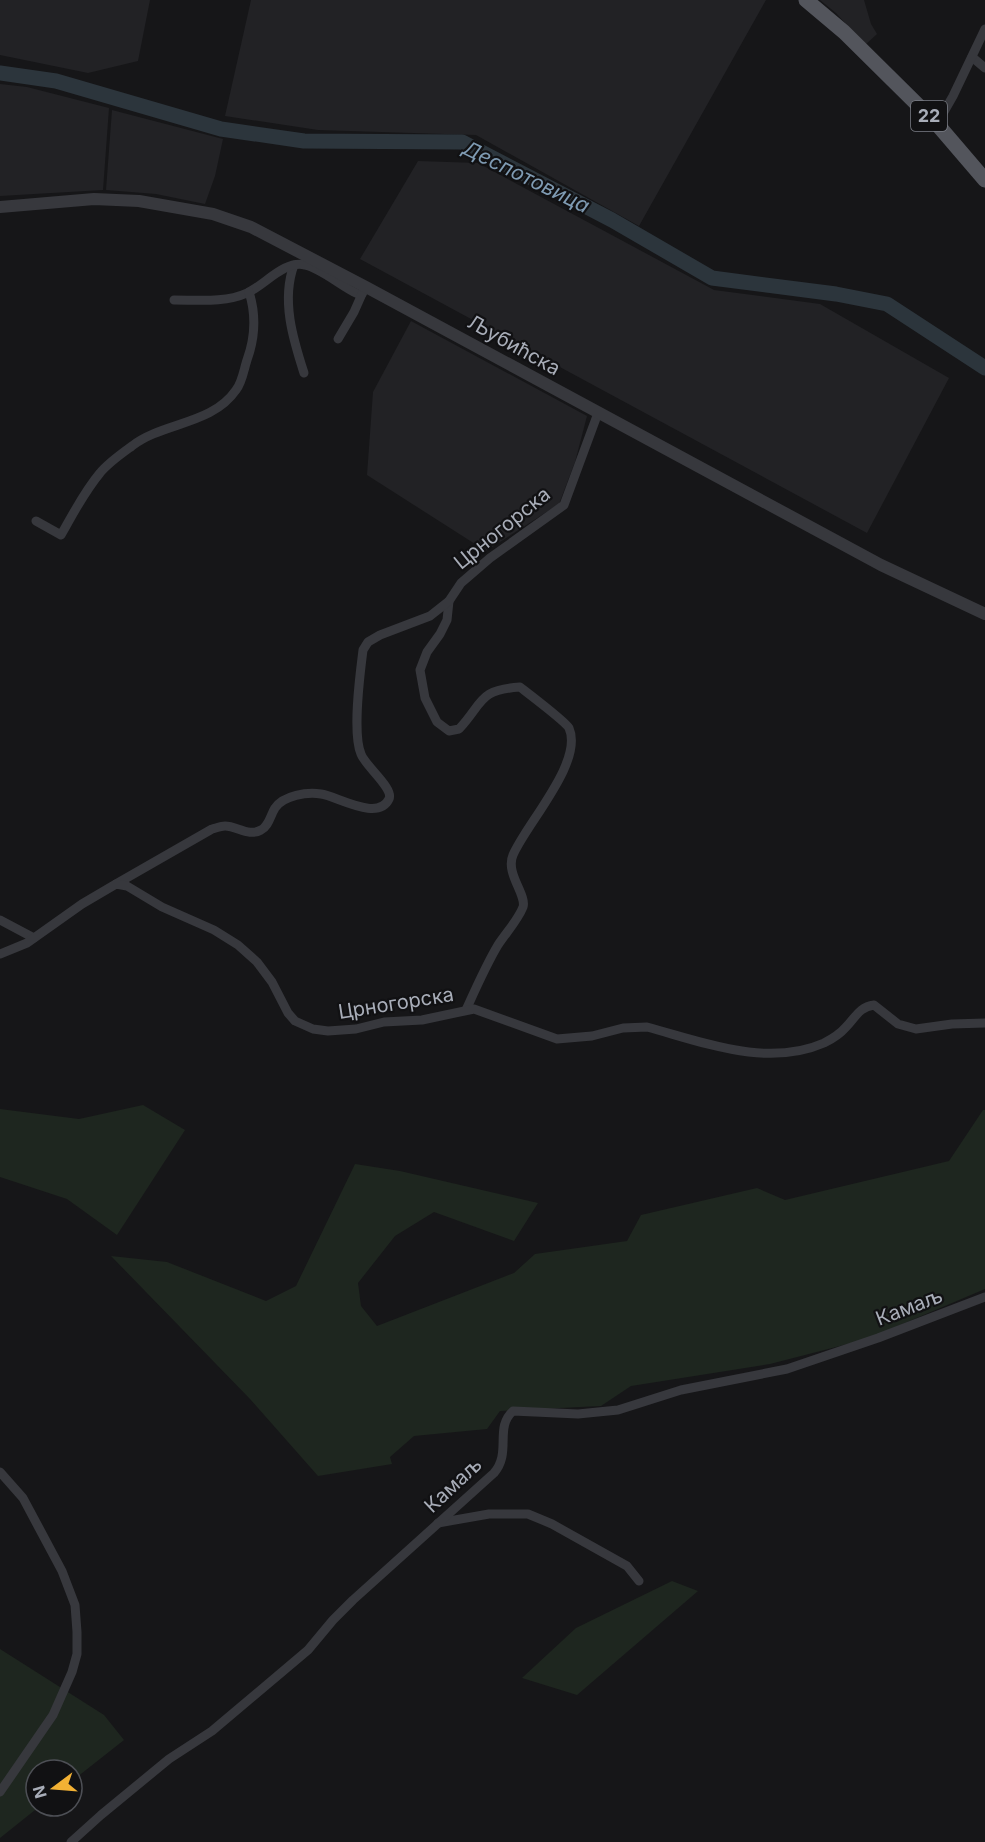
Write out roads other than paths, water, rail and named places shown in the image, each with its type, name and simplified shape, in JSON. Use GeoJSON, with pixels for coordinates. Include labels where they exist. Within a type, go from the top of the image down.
{"type":"FeatureCollection","features":[{"type":"Feature","properties":{"kind":"main road","name":"22"},"geometry":{"type":"LineString","coordinates":[[806,0],[865,53],[937,124],[985,180]]}},
{"type":"Feature","properties":{"kind":"street"},"geometry":{"type":"LineString","coordinates":[[937,124],[985,29]]}},
{"type":"Feature","properties":{"kind":"street"},"geometry":{"type":"LineString","coordinates":[[972,57],[985,68]]}},
{"type":"Feature","properties":{"kind":"street","name":"Љубићска"},"geometry":{"type":"LineString","coordinates":[[0,207],[94,199],[139,201],[213,214],[251,227],[364,290],[881,565],[985,614]]}},
{"type":"Feature","properties":{"kind":"street"},"geometry":{"type":"LineString","coordinates":[[174,300],[225,299],[249,292],[294,265],[305,264],[350,291],[364,290],[338,339]]}},
{"type":"Feature","properties":{"kind":"street"},"geometry":{"type":"LineString","coordinates":[[294,265],[290,285],[291,330],[304,373]]}},
{"type":"Feature","properties":{"kind":"street"},"geometry":{"type":"LineString","coordinates":[[36,521],[60,535],[101,472],[133,445],[153,433],[185,424],[219,406],[237,390],[252,346],[254,308],[249,292]]}},
{"type":"Feature","properties":{"kind":"street","name":"Црногорска"},"geometry":{"type":"LineString","coordinates":[[449,601],[461,584],[490,558],[564,505],[598,413]]}},
{"type":"Feature","properties":{"kind":"street"},"geometry":{"type":"LineString","coordinates":[[0,954],[34,938],[82,904],[203,833],[225,826],[250,833],[259,832],[266,826],[276,807],[285,799],[321,794],[363,808],[376,809],[384,806],[390,793],[386,784],[367,766],[360,753],[358,725],[363,650],[368,642],[430,616],[449,601]]}},
{"type":"Feature","properties":{"kind":"street"},"geometry":{"type":"LineString","coordinates":[[449,601],[447,620],[427,652],[420,670],[425,698],[437,722],[448,731],[459,729],[488,693],[502,688],[520,687],[562,720],[569,728],[571,740],[562,775],[512,856],[512,873],[523,899],[523,908],[497,946],[466,1010]]}},
{"type":"Feature","properties":{"kind":"street","name":"Црногорска"},"geometry":{"type":"LineString","coordinates":[[116,884],[127,886],[162,907],[214,930],[238,945],[257,962],[272,982],[288,1013],[296,1021],[313,1029],[328,1031],[356,1029],[384,1022],[447,1016],[474,1009],[557,1039],[592,1036],[623,1028],[647,1027],[731,1050],[762,1053],[790,1052],[823,1043],[839,1034],[858,1012],[874,1005],[898,1024],[916,1029],[952,1024],[985,1023]]}},
{"type":"Feature","properties":{"kind":"street"},"geometry":{"type":"LineString","coordinates":[[0,920],[34,938]]}},
{"type":"Feature","properties":{"kind":"street","name":"Камаљ"},"geometry":{"type":"LineString","coordinates":[[71,1842],[100,1815],[169,1760],[212,1731],[308,1650],[346,1607],[500,1466],[503,1458],[503,1426],[506,1417],[513,1411],[578,1414],[618,1410],[681,1390],[787,1369],[878,1338],[985,1297]]}},
{"type":"Feature","properties":{"kind":"street"},"geometry":{"type":"LineString","coordinates":[[0,1472],[23,1498],[63,1570],[75,1605],[77,1632],[77,1654],[72,1672],[53,1715],[0,1792]]}},
{"type":"Feature","properties":{"kind":"street"},"geometry":{"type":"LineString","coordinates":[[438,1523],[489,1514],[528,1514],[552,1524],[627,1566],[639,1581]]}},
{"type":"Feature","properties":{"kind":"waterway","name":"Деспотовица"},"geometry":{"type":"LineString","coordinates":[[0,73],[56,81],[221,129],[304,141],[462,142],[612,220],[712,278],[836,294],[887,304],[985,368]]}}]}
